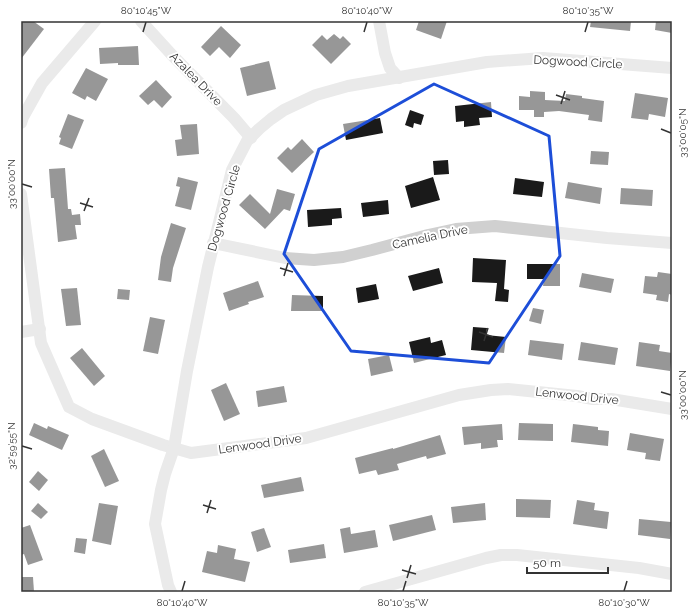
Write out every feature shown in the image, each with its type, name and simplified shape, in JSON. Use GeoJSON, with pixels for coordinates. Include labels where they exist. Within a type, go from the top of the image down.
{"type":"FeatureCollection","features":[{"type":"Feature","properties":{"kind":"street"},"geometry":{"type":"LineString","coordinates":[[21,123],[42,83],[95,21]]}},
{"type":"Feature","properties":{"kind":"street","name":"Azalea Drive"},"geometry":{"type":"LineString","coordinates":[[141,21],[234,118],[251,138]]}},
{"type":"Feature","properties":{"kind":"street"},"geometry":{"type":"LineString","coordinates":[[379,21],[385,53],[390,68],[399,78]]}},
{"type":"Feature","properties":{"kind":"street","name":"Dogwood Circle"},"geometry":{"type":"LineString","coordinates":[[171,592],[168,585],[155,524],[165,474],[174,448],[187,371],[213,243],[232,170],[243,148],[251,138],[271,119],[284,110],[316,96],[348,86],[487,62],[543,58],[672,68]]}},
{"type":"Feature","properties":{"kind":"street","name":"Lenwood Drive"},"geometry":{"type":"LineString","coordinates":[[21,194],[41,343],[69,407],[92,418],[174,448],[191,453],[306,438],[459,395],[491,390],[508,389],[593,399],[619,400],[672,409]]}},
{"type":"Feature","properties":{"kind":"street","name":"Camelia Drive"},"geometry":{"type":"LineString","coordinates":[[213,243],[285,258],[314,260],[343,257],[456,229],[495,226],[607,238],[672,243]]}},
{"type":"Feature","properties":{"kind":"street"},"geometry":{"type":"LineString","coordinates":[[21,332],[40,329]]}},
{"type":"Feature","properties":{"kind":"street"},"geometry":{"type":"LineString","coordinates":[[365,592],[470,562],[501,555],[517,555],[639,568],[672,574]]}},
{"type":"Feature","properties":{"kind":"highlighted area"},"geometry":{"type":"Polygon","coordinates":[[[434,84],[549,136],[560,256],[489,363],[351,351],[284,254],[319,149],[434,84]]]}},
{"type":"Feature","properties":{"kind":"building"},"geometry":{"type":"Polygon","coordinates":[[[21,21],[33,21],[44,29],[21,59],[21,21]]]}},
{"type":"Feature","properties":{"kind":"building"},"geometry":{"type":"Polygon","coordinates":[[[419,21],[447,21],[441,39],[416,30],[419,21]]]}},
{"type":"Feature","properties":{"kind":"building"},"geometry":{"type":"Polygon","coordinates":[[[591,21],[631,21],[630,31],[590,27],[591,21]]]}},
{"type":"Feature","properties":{"kind":"building"},"geometry":{"type":"Polygon","coordinates":[[[656,21],[672,21],[672,33],[655,30],[656,21]]]}},
{"type":"Feature","properties":{"kind":"building"},"geometry":{"type":"Polygon","coordinates":[[[221,26],[241,45],[230,58],[219,47],[210,56],[201,47],[221,26]]]}},
{"type":"Feature","properties":{"kind":"building"},"geometry":{"type":"Polygon","coordinates":[[[334,34],[340,39],[343,36],[351,44],[331,64],[312,45],[322,35],[327,40],[334,34]]]}},
{"type":"Feature","properties":{"kind":"building"},"geometry":{"type":"Polygon","coordinates":[[[138,46],[139,65],[118,65],[118,63],[100,64],[99,48],[138,46]]]}},
{"type":"Feature","properties":{"kind":"building"},"geometry":{"type":"Polygon","coordinates":[[[269,61],[276,89],[247,96],[240,68],[269,61]]]}},
{"type":"Feature","properties":{"kind":"building"},"geometry":{"type":"Polygon","coordinates":[[[86,68],[108,79],[96,101],[87,96],[85,100],[72,93],[86,68]]]}},
{"type":"Feature","properties":{"kind":"building"},"geometry":{"type":"Polygon","coordinates":[[[156,80],[172,97],[162,108],[154,100],[148,105],[139,96],[156,80]]]}},
{"type":"Feature","properties":{"kind":"building"},"geometry":{"type":"Polygon","coordinates":[[[530,91],[545,92],[545,100],[565,101],[566,94],[604,101],[602,122],[588,120],[589,115],[559,111],[544,112],[544,117],[534,117],[534,110],[519,110],[519,96],[530,97],[530,91]]]}},
{"type":"Feature","properties":{"kind":"building"},"geometry":{"type":"Polygon","coordinates":[[[635,93],[668,98],[665,117],[649,114],[648,120],[631,118],[635,93]]]}},
{"type":"Feature","properties":{"kind":"building"},"geometry":{"type":"Polygon","coordinates":[[[491,102],[492,117],[479,118],[480,125],[464,127],[464,121],[456,122],[455,106],[491,102]]]}},
{"type":"Feature","properties":{"kind":"building"},"geometry":{"type":"Polygon","coordinates":[[[410,110],[424,115],[421,125],[414,123],[413,128],[405,125],[410,110]]]}},
{"type":"Feature","properties":{"kind":"building"},"geometry":{"type":"Polygon","coordinates":[[[68,114],[84,120],[72,149],[59,144],[61,138],[59,137],[68,114]]]}},
{"type":"Feature","properties":{"kind":"building"},"geometry":{"type":"Polygon","coordinates":[[[380,118],[383,133],[346,140],[343,124],[380,118]]]}},
{"type":"Feature","properties":{"kind":"building"},"geometry":{"type":"Polygon","coordinates":[[[197,124],[199,154],[177,156],[175,140],[182,139],[180,125],[197,124]]]}},
{"type":"Feature","properties":{"kind":"building"},"geometry":{"type":"Polygon","coordinates":[[[302,139],[314,152],[292,173],[277,158],[288,147],[291,150],[302,139]]]}},
{"type":"Feature","properties":{"kind":"building"},"geometry":{"type":"Polygon","coordinates":[[[591,151],[609,152],[608,165],[590,164],[591,151]]]}},
{"type":"Feature","properties":{"kind":"building"},"geometry":{"type":"Polygon","coordinates":[[[448,160],[449,174],[434,175],[433,161],[448,160]]]}},
{"type":"Feature","properties":{"kind":"building"},"geometry":{"type":"Polygon","coordinates":[[[65,168],[68,209],[71,209],[72,215],[80,214],[81,225],[75,225],[77,239],[58,242],[54,198],[51,198],[49,169],[65,168]]]}},
{"type":"Feature","properties":{"kind":"building"},"geometry":{"type":"Polygon","coordinates":[[[178,177],[198,182],[191,210],[175,206],[180,187],[176,186],[178,177]]]}},
{"type":"Feature","properties":{"kind":"building"},"geometry":{"type":"Polygon","coordinates":[[[433,177],[440,200],[411,208],[405,186],[433,177]]]}},
{"type":"Feature","properties":{"kind":"building"},"geometry":{"type":"Polygon","coordinates":[[[515,178],[544,182],[542,197],[513,194],[515,178]]]}},
{"type":"Feature","properties":{"kind":"building"},"geometry":{"type":"Polygon","coordinates":[[[568,182],[602,188],[600,204],[565,198],[568,182]]]}},
{"type":"Feature","properties":{"kind":"building"},"geometry":{"type":"Polygon","coordinates":[[[621,188],[653,190],[652,206],[620,204],[621,188]]]}},
{"type":"Feature","properties":{"kind":"building"},"geometry":{"type":"Polygon","coordinates":[[[277,189],[295,194],[290,211],[284,209],[265,229],[239,205],[250,194],[270,214],[277,189]]]}},
{"type":"Feature","properties":{"kind":"building"},"geometry":{"type":"Polygon","coordinates":[[[388,200],[389,214],[363,217],[361,203],[388,200]]]}},
{"type":"Feature","properties":{"kind":"building"},"geometry":{"type":"Polygon","coordinates":[[[341,208],[342,218],[332,219],[332,225],[308,227],[307,210],[341,208]]]}},
{"type":"Feature","properties":{"kind":"building"},"geometry":{"type":"Polygon","coordinates":[[[171,223],[186,228],[173,268],[171,282],[158,280],[161,257],[171,223]]]}},
{"type":"Feature","properties":{"kind":"building"},"geometry":{"type":"Polygon","coordinates":[[[473,258],[506,260],[504,289],[509,290],[508,302],[495,301],[497,283],[472,282],[473,258]]]}},
{"type":"Feature","properties":{"kind":"building"},"geometry":{"type":"Polygon","coordinates":[[[527,264],[560,264],[560,286],[543,286],[544,279],[527,279],[527,264]]]}},
{"type":"Feature","properties":{"kind":"building"},"geometry":{"type":"Polygon","coordinates":[[[439,268],[443,283],[413,291],[408,276],[439,268]]]}},
{"type":"Feature","properties":{"kind":"building"},"geometry":{"type":"Polygon","coordinates":[[[658,272],[672,274],[672,295],[669,294],[668,302],[656,300],[657,295],[643,293],[645,276],[657,277],[658,272]]]}},
{"type":"Feature","properties":{"kind":"building"},"geometry":{"type":"Polygon","coordinates":[[[582,273],[614,279],[611,293],[579,287],[582,273]]]}},
{"type":"Feature","properties":{"kind":"building"},"geometry":{"type":"Polygon","coordinates":[[[258,281],[264,297],[248,302],[249,304],[229,311],[223,293],[258,281]]]}},
{"type":"Feature","properties":{"kind":"building"},"geometry":{"type":"Polygon","coordinates":[[[376,284],[379,299],[358,303],[356,288],[376,284]]]}},
{"type":"Feature","properties":{"kind":"building"},"geometry":{"type":"Polygon","coordinates":[[[77,288],[81,325],[66,326],[61,289],[77,288]]]}},
{"type":"Feature","properties":{"kind":"building"},"geometry":{"type":"Polygon","coordinates":[[[118,289],[130,290],[129,300],[117,299],[118,289]]]}},
{"type":"Feature","properties":{"kind":"building"},"geometry":{"type":"Polygon","coordinates":[[[292,295],[323,296],[323,311],[291,311],[292,295]]]}},
{"type":"Feature","properties":{"kind":"building"},"geometry":{"type":"Polygon","coordinates":[[[533,308],[544,310],[541,324],[529,321],[533,308]]]}},
{"type":"Feature","properties":{"kind":"building"},"geometry":{"type":"Polygon","coordinates":[[[150,317],[165,320],[158,354],[143,351],[150,317]]]}},
{"type":"Feature","properties":{"kind":"building"},"geometry":{"type":"Polygon","coordinates":[[[473,327],[487,328],[486,335],[506,337],[504,353],[471,350],[473,327]]]}},
{"type":"Feature","properties":{"kind":"building"},"geometry":{"type":"Polygon","coordinates":[[[430,337],[431,343],[442,340],[446,355],[414,363],[409,342],[430,337]]]}},
{"type":"Feature","properties":{"kind":"building"},"geometry":{"type":"Polygon","coordinates":[[[530,340],[564,344],[562,360],[528,355],[530,340]]]}},
{"type":"Feature","properties":{"kind":"building"},"geometry":{"type":"Polygon","coordinates":[[[581,342],[618,348],[615,365],[578,360],[581,342]]]}},
{"type":"Feature","properties":{"kind":"building"},"geometry":{"type":"Polygon","coordinates":[[[639,342],[660,345],[659,351],[672,353],[670,371],[636,366],[639,342]]]}},
{"type":"Feature","properties":{"kind":"building"},"geometry":{"type":"Polygon","coordinates":[[[82,348],[105,376],[94,386],[70,358],[82,348]]]}},
{"type":"Feature","properties":{"kind":"building"},"geometry":{"type":"Polygon","coordinates":[[[389,355],[393,371],[371,376],[368,359],[389,355]]]}},
{"type":"Feature","properties":{"kind":"building"},"geometry":{"type":"Polygon","coordinates":[[[226,383],[240,414],[224,421],[211,390],[226,383]]]}},
{"type":"Feature","properties":{"kind":"building"},"geometry":{"type":"Polygon","coordinates":[[[284,386],[287,402],[258,407],[256,391],[284,386]]]}},
{"type":"Feature","properties":{"kind":"building"},"geometry":{"type":"Polygon","coordinates":[[[34,423],[47,429],[48,426],[69,435],[62,450],[29,435],[34,423]]]}},
{"type":"Feature","properties":{"kind":"building"},"geometry":{"type":"Polygon","coordinates":[[[519,423],[553,424],[553,441],[518,440],[519,423]]]}},
{"type":"Feature","properties":{"kind":"building"},"geometry":{"type":"Polygon","coordinates":[[[502,424],[503,440],[497,440],[498,447],[481,449],[481,443],[464,445],[462,427],[502,424]]]}},
{"type":"Feature","properties":{"kind":"building"},"geometry":{"type":"Polygon","coordinates":[[[573,424],[598,427],[598,430],[609,431],[608,446],[571,442],[573,424]]]}},
{"type":"Feature","properties":{"kind":"building"},"geometry":{"type":"Polygon","coordinates":[[[630,433],[664,439],[660,461],[645,459],[646,453],[627,450],[630,433]]]}},
{"type":"Feature","properties":{"kind":"building"},"geometry":{"type":"Polygon","coordinates":[[[440,435],[446,454],[427,459],[426,456],[397,464],[399,470],[378,475],[376,470],[359,474],[355,458],[393,449],[440,435]]]}},
{"type":"Feature","properties":{"kind":"building"},"geometry":{"type":"Polygon","coordinates":[[[104,449],[119,481],[105,487],[91,456],[104,449]]]}},
{"type":"Feature","properties":{"kind":"building"},"geometry":{"type":"Polygon","coordinates":[[[38,471],[48,480],[39,491],[29,482],[38,471]]]}},
{"type":"Feature","properties":{"kind":"building"},"geometry":{"type":"Polygon","coordinates":[[[301,477],[304,491],[264,498],[261,485],[301,477]]]}},
{"type":"Feature","properties":{"kind":"building"},"geometry":{"type":"Polygon","coordinates":[[[516,499],[551,500],[550,518],[516,517],[516,499]]]}},
{"type":"Feature","properties":{"kind":"building"},"geometry":{"type":"Polygon","coordinates":[[[577,500],[595,503],[594,510],[609,512],[607,529],[573,524],[577,500]]]}},
{"type":"Feature","properties":{"kind":"building"},"geometry":{"type":"Polygon","coordinates":[[[38,503],[48,512],[41,519],[31,511],[38,503]]]}},
{"type":"Feature","properties":{"kind":"building"},"geometry":{"type":"Polygon","coordinates":[[[99,503],[118,506],[111,545],[92,541],[99,503]]]}},
{"type":"Feature","properties":{"kind":"building"},"geometry":{"type":"Polygon","coordinates":[[[485,503],[486,520],[453,523],[451,507],[485,503]]]}},
{"type":"Feature","properties":{"kind":"building"},"geometry":{"type":"Polygon","coordinates":[[[432,515],[436,530],[393,541],[389,525],[432,515]]]}},
{"type":"Feature","properties":{"kind":"building"},"geometry":{"type":"Polygon","coordinates":[[[639,519],[671,522],[670,539],[638,535],[639,519]]]}},
{"type":"Feature","properties":{"kind":"building"},"geometry":{"type":"Polygon","coordinates":[[[30,525],[43,560],[28,565],[24,554],[21,555],[21,528],[30,525]]]}},
{"type":"Feature","properties":{"kind":"building"},"geometry":{"type":"Polygon","coordinates":[[[350,527],[351,534],[375,530],[378,547],[344,553],[340,529],[350,527]]]}},
{"type":"Feature","properties":{"kind":"building"},"geometry":{"type":"Polygon","coordinates":[[[264,528],[271,547],[257,552],[251,532],[264,528]]]}},
{"type":"Feature","properties":{"kind":"building"},"geometry":{"type":"Polygon","coordinates":[[[76,538],[87,539],[85,554],[74,552],[76,538]]]}},
{"type":"Feature","properties":{"kind":"building"},"geometry":{"type":"Polygon","coordinates":[[[324,544],[326,558],[290,563],[288,550],[324,544]]]}},
{"type":"Feature","properties":{"kind":"building"},"geometry":{"type":"Polygon","coordinates":[[[218,545],[236,549],[234,559],[250,562],[245,582],[202,572],[207,551],[217,553],[218,545]]]}},
{"type":"Feature","properties":{"kind":"building"},"geometry":{"type":"Polygon","coordinates":[[[21,577],[33,577],[34,592],[21,592],[21,577]]]}}]}
